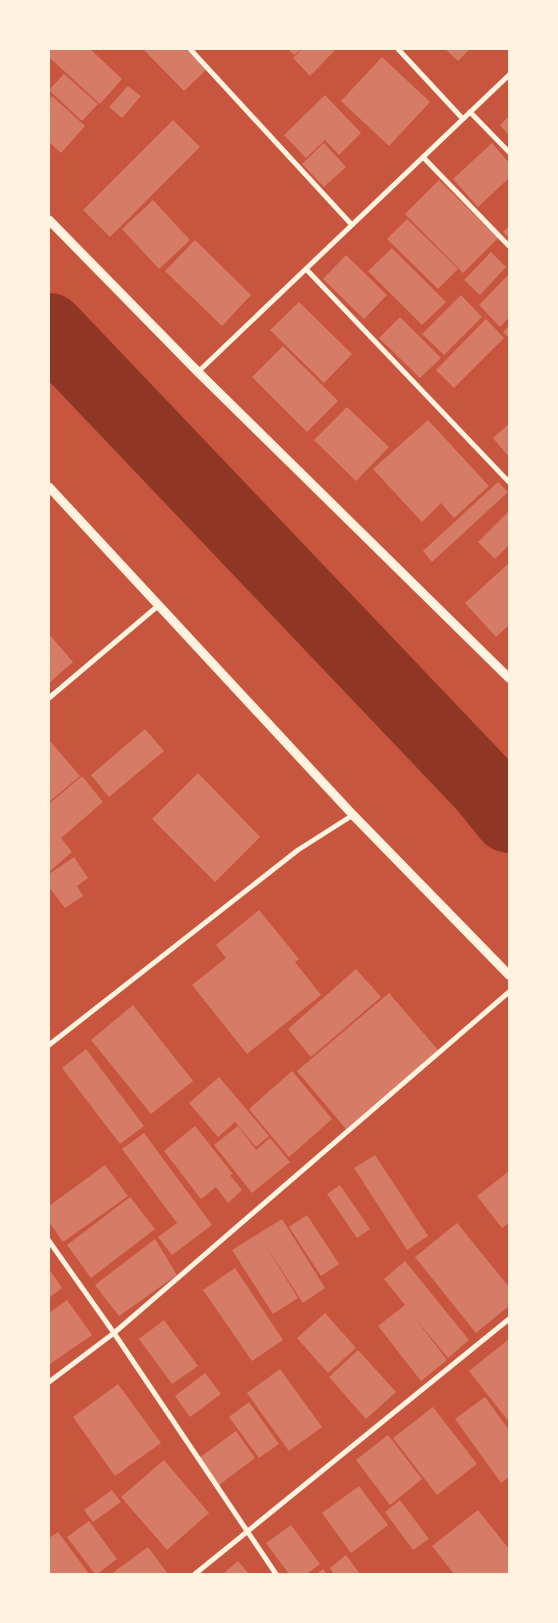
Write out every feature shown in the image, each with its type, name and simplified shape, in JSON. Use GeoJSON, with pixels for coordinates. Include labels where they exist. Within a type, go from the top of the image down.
{"type":"FeatureCollection","features":[{"type":"Feature","properties":{"kind":"street"},"geometry":{"type":"LineString","coordinates":[[190,49],[352,225]]}},
{"type":"Feature","properties":{"kind":"street"},"geometry":{"type":"LineString","coordinates":[[398,49],[463,119]]}},
{"type":"Feature","properties":{"kind":"street"},"geometry":{"type":"LineString","coordinates":[[198,372],[509,75]]}},
{"type":"Feature","properties":{"kind":"street"},"geometry":{"type":"LineString","coordinates":[[470,112],[509,152]]}},
{"type":"Feature","properties":{"kind":"street"},"geometry":{"type":"LineString","coordinates":[[423,157],[509,246]]}},
{"type":"Feature","properties":{"kind":"street"},"geometry":{"type":"LineString","coordinates":[[49,220],[198,372],[509,678]]}},
{"type":"Feature","properties":{"kind":"street"},"geometry":{"type":"LineString","coordinates":[[306,269],[509,482]]}},
{"type":"Feature","properties":{"kind":"street"},"geometry":{"type":"LineString","coordinates":[[49,487],[354,815],[509,975]]}},
{"type":"Feature","properties":{"kind":"street"},"geometry":{"type":"LineString","coordinates":[[49,698],[159,605]]}},
{"type":"Feature","properties":{"kind":"street"},"geometry":{"type":"LineString","coordinates":[[49,1045],[298,850],[354,815]]}},
{"type":"Feature","properties":{"kind":"street"},"geometry":{"type":"LineString","coordinates":[[49,1382],[114,1333],[509,992]]}},
{"type":"Feature","properties":{"kind":"street"},"geometry":{"type":"LineString","coordinates":[[49,1241],[114,1333],[276,1574]]}},
{"type":"Feature","properties":{"kind":"street"},"geometry":{"type":"LineString","coordinates":[[195,1574],[509,1319]]}},
{"type":"Feature","properties":{"kind":"building"},"geometry":{"type":"Polygon","coordinates":[[[49,49],[90,49],[122,79],[100,104],[49,57],[49,49]]]}},
{"type":"Feature","properties":{"kind":"building"},"geometry":{"type":"Polygon","coordinates":[[[143,49],[186,49],[206,70],[184,91],[143,49]]]}},
{"type":"Feature","properties":{"kind":"building"},"geometry":{"type":"Polygon","coordinates":[[[288,49],[301,49],[294,55],[288,49]]]}},
{"type":"Feature","properties":{"kind":"building"},"geometry":{"type":"Polygon","coordinates":[[[302,49],[336,49],[310,76],[293,58],[302,49]]]}},
{"type":"Feature","properties":{"kind":"building"},"geometry":{"type":"Polygon","coordinates":[[[445,49],[470,49],[458,61],[445,49]]]}},
{"type":"Feature","properties":{"kind":"building"},"geometry":{"type":"Polygon","coordinates":[[[382,57],[430,102],[389,146],[341,101],[382,57]]]}},
{"type":"Feature","properties":{"kind":"building"},"geometry":{"type":"Polygon","coordinates":[[[64,74],[98,104],[82,121],[49,90],[64,74]]]}},
{"type":"Feature","properties":{"kind":"building"},"geometry":{"type":"Polygon","coordinates":[[[128,86],[141,96],[122,118],[109,107],[128,86]]]}},
{"type":"Feature","properties":{"kind":"building"},"geometry":{"type":"Polygon","coordinates":[[[325,95],[361,133],[339,155],[325,140],[306,158],[284,135],[325,95]]]}},
{"type":"Feature","properties":{"kind":"building"},"geometry":{"type":"Polygon","coordinates":[[[52,96],[85,126],[61,153],[49,142],[49,100],[52,96]]]}},
{"type":"Feature","properties":{"kind":"building"},"geometry":{"type":"Polygon","coordinates":[[[509,116],[509,135],[500,125],[509,116]]]}},
{"type":"Feature","properties":{"kind":"building"},"geometry":{"type":"Polygon","coordinates":[[[173,120],[200,147],[110,237],[83,210],[173,120]]]}},
{"type":"Feature","properties":{"kind":"building"},"geometry":{"type":"Polygon","coordinates":[[[324,143],[346,167],[324,187],[302,164],[324,143]]]}},
{"type":"Feature","properties":{"kind":"building"},"geometry":{"type":"Polygon","coordinates":[[[492,143],[509,163],[509,178],[478,207],[453,179],[492,143]]]}},
{"type":"Feature","properties":{"kind":"building"},"geometry":{"type":"Polygon","coordinates":[[[439,180],[498,238],[463,273],[405,214],[439,180]]]}},
{"type":"Feature","properties":{"kind":"building"},"geometry":{"type":"Polygon","coordinates":[[[153,200],[190,240],[159,269],[122,229],[153,200]]]}},
{"type":"Feature","properties":{"kind":"building"},"geometry":{"type":"Polygon","coordinates":[[[407,219],[458,269],[438,289],[387,239],[407,219]]]}},
{"type":"Feature","properties":{"kind":"building"},"geometry":{"type":"Polygon","coordinates":[[[509,226],[509,238],[503,232],[509,226]]]}},
{"type":"Feature","properties":{"kind":"building"},"geometry":{"type":"Polygon","coordinates":[[[195,240],[251,295],[222,326],[165,271],[195,240]]]}},
{"type":"Feature","properties":{"kind":"building"},"geometry":{"type":"Polygon","coordinates":[[[392,248],[446,302],[422,325],[368,271],[392,248]]]}},
{"type":"Feature","properties":{"kind":"building"},"geometry":{"type":"Polygon","coordinates":[[[491,252],[506,267],[480,295],[464,280],[491,252]]]}},
{"type":"Feature","properties":{"kind":"building"},"geometry":{"type":"Polygon","coordinates":[[[346,255],[387,295],[364,319],[323,279],[346,255]]]}},
{"type":"Feature","properties":{"kind":"building"},"geometry":{"type":"Polygon","coordinates":[[[509,274],[509,317],[500,327],[479,305],[509,274]]]}},
{"type":"Feature","properties":{"kind":"building"},"geometry":{"type":"Polygon","coordinates":[[[461,295],[482,317],[444,355],[422,334],[461,295]]]}},
{"type":"Feature","properties":{"kind":"building"},"geometry":{"type":"Polygon","coordinates":[[[299,302],[352,354],[324,383],[270,330],[299,302]]]}},
{"type":"Feature","properties":{"kind":"building"},"geometry":{"type":"Polygon","coordinates":[[[400,317],[441,358],[420,378],[379,338],[400,317]]]}},
{"type":"Feature","properties":{"kind":"building"},"geometry":{"type":"Polygon","coordinates":[[[486,319],[504,338],[454,388],[436,370],[486,319]]]}},
{"type":"Feature","properties":{"kind":"building"},"geometry":{"type":"Polygon","coordinates":[[[509,326],[509,338],[503,332],[509,326]]]}},
{"type":"Feature","properties":{"kind":"building"},"geometry":{"type":"Polygon","coordinates":[[[283,346],[338,401],[307,432],[252,377],[283,346]]]}},
{"type":"Feature","properties":{"kind":"building"},"geometry":{"type":"Polygon","coordinates":[[[347,407],[389,447],[356,481],[314,440],[347,407]]]}},
{"type":"Feature","properties":{"kind":"building"},"geometry":{"type":"Polygon","coordinates":[[[428,420],[489,486],[454,518],[441,503],[422,522],[373,469],[428,420]]]}},
{"type":"Feature","properties":{"kind":"building"},"geometry":{"type":"Polygon","coordinates":[[[509,424],[509,457],[493,438],[509,424]]]}},
{"type":"Feature","properties":{"kind":"building"},"geometry":{"type":"Polygon","coordinates":[[[498,482],[508,492],[432,562],[423,551],[498,482]]]}},
{"type":"Feature","properties":{"kind":"building"},"geometry":{"type":"Polygon","coordinates":[[[509,511],[509,545],[495,559],[478,542],[509,511]]]}},
{"type":"Feature","properties":{"kind":"building"},"geometry":{"type":"Polygon","coordinates":[[[509,563],[509,625],[496,637],[465,603],[509,563]]]}},
{"type":"Feature","properties":{"kind":"building"},"geometry":{"type":"Polygon","coordinates":[[[49,634],[73,662],[49,683],[49,634]]]}},
{"type":"Feature","properties":{"kind":"building"},"geometry":{"type":"Polygon","coordinates":[[[145,729],[164,751],[109,797],[91,775],[145,729]]]}},
{"type":"Feature","properties":{"kind":"building"},"geometry":{"type":"Polygon","coordinates":[[[49,740],[80,776],[49,802],[49,740]]]}},
{"type":"Feature","properties":{"kind":"building"},"geometry":{"type":"Polygon","coordinates":[[[198,773],[260,837],[215,882],[152,819],[198,773]]]}},
{"type":"Feature","properties":{"kind":"building"},"geometry":{"type":"Polygon","coordinates":[[[82,776],[103,802],[61,838],[72,852],[49,872],[49,804],[82,776]]]}},
{"type":"Feature","properties":{"kind":"building"},"geometry":{"type":"Polygon","coordinates":[[[74,857],[88,878],[77,886],[83,896],[65,908],[49,887],[49,874],[74,857]]]}},
{"type":"Feature","properties":{"kind":"building"},"geometry":{"type":"Polygon","coordinates":[[[259,910],[299,959],[295,962],[321,995],[247,1054],[192,985],[226,958],[216,945],[259,910]]]}},
{"type":"Feature","properties":{"kind":"building"},"geometry":{"type":"Polygon","coordinates":[[[356,969],[381,997],[311,1057],[288,1029],[356,969]]]}},
{"type":"Feature","properties":{"kind":"building"},"geometry":{"type":"Polygon","coordinates":[[[389,993],[438,1050],[346,1129],[297,1071],[389,993]]]}},
{"type":"Feature","properties":{"kind":"building"},"geometry":{"type":"Polygon","coordinates":[[[133,1005],[193,1081],[151,1114],[91,1040],[133,1005]]]}},
{"type":"Feature","properties":{"kind":"building"},"geometry":{"type":"Polygon","coordinates":[[[86,1049],[144,1126],[120,1144],[62,1068],[86,1049]]]}},
{"type":"Feature","properties":{"kind":"building"},"geometry":{"type":"Polygon","coordinates":[[[292,1071],[332,1119],[289,1157],[249,1109],[292,1071]]]}},
{"type":"Feature","properties":{"kind":"building"},"geometry":{"type":"Polygon","coordinates":[[[219,1077],[269,1136],[256,1147],[235,1122],[218,1137],[189,1103],[219,1077]]]}},
{"type":"Feature","properties":{"kind":"building"},"geometry":{"type":"Polygon","coordinates":[[[195,1126],[233,1174],[230,1175],[242,1190],[228,1203],[216,1187],[201,1199],[164,1151],[195,1126]]]}},
{"type":"Feature","properties":{"kind":"building"},"geometry":{"type":"Polygon","coordinates":[[[238,1126],[256,1150],[270,1138],[290,1162],[252,1193],[214,1145],[238,1126]]]}},
{"type":"Feature","properties":{"kind":"building"},"geometry":{"type":"Polygon","coordinates":[[[144,1133],[212,1225],[172,1255],[158,1237],[177,1223],[122,1149],[144,1133]]]}},
{"type":"Feature","properties":{"kind":"building"},"geometry":{"type":"Polygon","coordinates":[[[375,1155],[428,1236],[407,1250],[354,1168],[375,1155]]]}},
{"type":"Feature","properties":{"kind":"building"},"geometry":{"type":"Polygon","coordinates":[[[105,1165],[128,1196],[63,1242],[49,1222],[49,1206],[105,1165]]]}},
{"type":"Feature","properties":{"kind":"building"},"geometry":{"type":"Polygon","coordinates":[[[509,1171],[509,1223],[502,1228],[477,1196],[509,1171]]]}},
{"type":"Feature","properties":{"kind":"building"},"geometry":{"type":"Polygon","coordinates":[[[340,1185],[370,1229],[357,1238],[327,1194],[340,1185]]]}},
{"type":"Feature","properties":{"kind":"building"},"geometry":{"type":"Polygon","coordinates":[[[130,1197],[155,1229],[91,1278],[67,1245],[130,1197]]]}},
{"type":"Feature","properties":{"kind":"building"},"geometry":{"type":"Polygon","coordinates":[[[307,1215],[339,1264],[321,1276],[289,1227],[307,1215]]]}},
{"type":"Feature","properties":{"kind":"building"},"geometry":{"type":"Polygon","coordinates":[[[282,1219],[325,1288],[303,1303],[263,1241],[298,1298],[273,1314],[232,1250],[282,1219]]]}},
{"type":"Feature","properties":{"kind":"building"},"geometry":{"type":"Polygon","coordinates":[[[457,1223],[509,1287],[509,1306],[476,1333],[415,1257],[457,1223]]]}},
{"type":"Feature","properties":{"kind":"building"},"geometry":{"type":"Polygon","coordinates":[[[155,1239],[177,1275],[119,1316],[95,1285],[155,1239]]]}},
{"type":"Feature","properties":{"kind":"building"},"geometry":{"type":"Polygon","coordinates":[[[405,1261],[469,1340],[448,1358],[415,1318],[447,1360],[421,1381],[378,1326],[405,1305],[384,1279],[405,1261]]]}},
{"type":"Feature","properties":{"kind":"building"},"geometry":{"type":"Polygon","coordinates":[[[235,1268],[283,1340],[252,1361],[203,1290],[235,1268]]]}},
{"type":"Feature","properties":{"kind":"building"},"geometry":{"type":"Polygon","coordinates":[[[49,1269],[62,1288],[49,1298],[49,1269]]]}},
{"type":"Feature","properties":{"kind":"building"},"geometry":{"type":"Polygon","coordinates":[[[67,1300],[92,1335],[50,1364],[49,1313],[67,1300]]]}},
{"type":"Feature","properties":{"kind":"building"},"geometry":{"type":"Polygon","coordinates":[[[325,1313],[356,1348],[328,1373],[297,1338],[325,1313]]]}},
{"type":"Feature","properties":{"kind":"building"},"geometry":{"type":"Polygon","coordinates":[[[164,1320],[198,1366],[172,1384],[139,1339],[164,1320]]]}},
{"type":"Feature","properties":{"kind":"building"},"geometry":{"type":"Polygon","coordinates":[[[509,1339],[509,1422],[469,1371],[509,1339]]]}},
{"type":"Feature","properties":{"kind":"building"},"geometry":{"type":"Polygon","coordinates":[[[358,1350],[396,1392],[366,1419],[329,1377],[358,1350]]]}},
{"type":"Feature","properties":{"kind":"building"},"geometry":{"type":"Polygon","coordinates":[[[280,1369],[322,1427],[289,1451],[247,1393],[280,1369]]]}},
{"type":"Feature","properties":{"kind":"building"},"geometry":{"type":"Polygon","coordinates":[[[205,1373],[221,1394],[190,1417],[175,1396],[205,1373]]]}},
{"type":"Feature","properties":{"kind":"building"},"geometry":{"type":"Polygon","coordinates":[[[118,1384],[161,1443],[115,1476],[73,1417],[118,1384]]]}},
{"type":"Feature","properties":{"kind":"building"},"geometry":{"type":"Polygon","coordinates":[[[485,1397],[509,1430],[509,1477],[501,1483],[455,1419],[485,1397]]]}},
{"type":"Feature","properties":{"kind":"building"},"geometry":{"type":"Polygon","coordinates":[[[249,1402],[279,1444],[259,1458],[229,1417],[249,1402]]]}},
{"type":"Feature","properties":{"kind":"building"},"geometry":{"type":"Polygon","coordinates":[[[433,1407],[477,1464],[437,1495],[393,1438],[433,1407]]]}},
{"type":"Feature","properties":{"kind":"building"},"geometry":{"type":"Polygon","coordinates":[[[236,1431],[255,1458],[219,1485],[199,1458],[236,1431]]]}},
{"type":"Feature","properties":{"kind":"building"},"geometry":{"type":"Polygon","coordinates":[[[388,1435],[422,1479],[390,1505],[356,1460],[388,1435]]]}},
{"type":"Feature","properties":{"kind":"building"},"geometry":{"type":"Polygon","coordinates":[[[164,1460],[209,1513],[167,1550],[121,1497],[164,1460]]]}},
{"type":"Feature","properties":{"kind":"building"},"geometry":{"type":"Polygon","coordinates":[[[359,1486],[388,1525],[351,1553],[322,1513],[359,1486]]]}},
{"type":"Feature","properties":{"kind":"building"},"geometry":{"type":"Polygon","coordinates":[[[112,1490],[121,1502],[93,1522],[84,1510],[112,1490]]]}},
{"type":"Feature","properties":{"kind":"building"},"geometry":{"type":"Polygon","coordinates":[[[400,1500],[429,1539],[413,1550],[385,1512],[400,1500]]]}},
{"type":"Feature","properties":{"kind":"building"},"geometry":{"type":"Polygon","coordinates":[[[478,1510],[509,1549],[509,1574],[454,1574],[432,1546],[478,1510]]]}},
{"type":"Feature","properties":{"kind":"building"},"geometry":{"type":"Polygon","coordinates":[[[89,1521],[117,1559],[97,1574],[95,1574],[67,1537],[89,1521]]]}},
{"type":"Feature","properties":{"kind":"building"},"geometry":{"type":"Polygon","coordinates":[[[291,1525],[320,1564],[307,1574],[289,1574],[266,1543],[291,1525]]]}},
{"type":"Feature","properties":{"kind":"building"},"geometry":{"type":"Polygon","coordinates":[[[58,1532],[89,1574],[49,1574],[49,1538],[58,1532]]]}},
{"type":"Feature","properties":{"kind":"building"},"geometry":{"type":"Polygon","coordinates":[[[148,1547],[168,1574],[111,1574],[148,1547]]]}},
{"type":"Feature","properties":{"kind":"building"},"geometry":{"type":"Polygon","coordinates":[[[346,1555],[360,1574],[334,1574],[330,1568],[346,1555]]]}},
{"type":"Feature","properties":{"kind":"building"},"geometry":{"type":"Polygon","coordinates":[[[238,1561],[249,1574],[223,1574],[238,1561]]]}},
{"type":"Feature","properties":{"kind":"building"},"geometry":{"type":"Polygon","coordinates":[[[323,1569],[327,1574],[316,1574],[323,1569]]]}},
{"type":"Feature","properties":{"kind":"waterway"},"geometry":{"type":"LineString","coordinates":[[49,329],[484,786],[509,817]]}}]}
